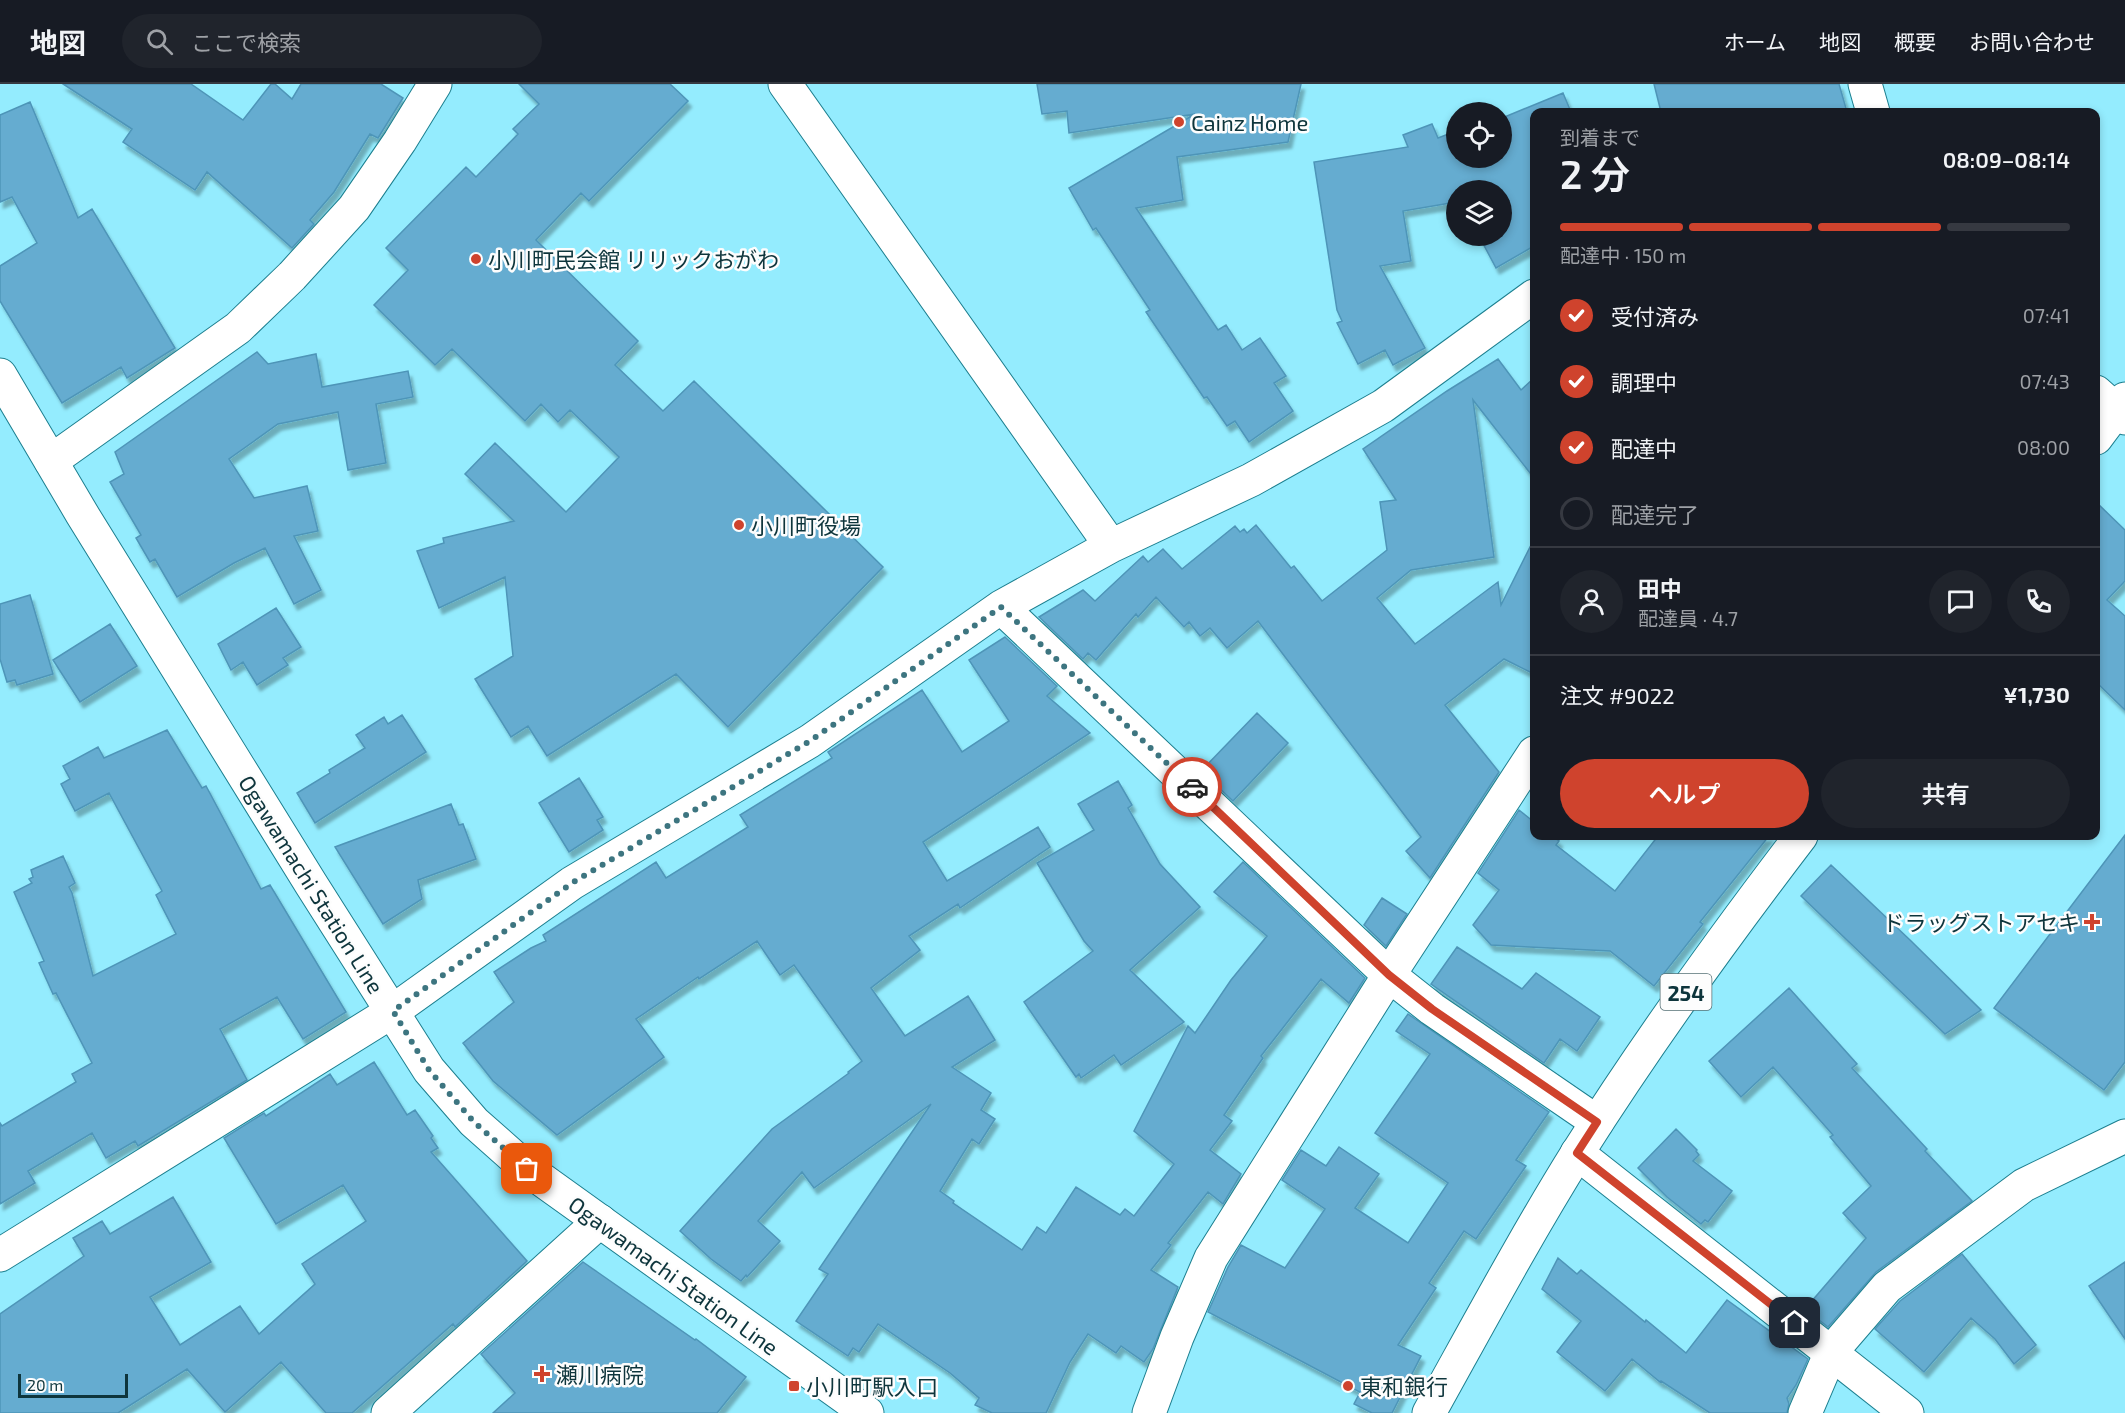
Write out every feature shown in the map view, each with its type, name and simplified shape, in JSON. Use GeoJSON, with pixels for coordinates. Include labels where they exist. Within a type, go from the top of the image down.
{"type":"FeatureCollection","features":[{"type":"Feature","properties":{"kind":"main road"},"geometry":{"type":"LineString","coordinates":[[51,461],[238,328],[292,276],[354,208],[400,141],[435,84]]}},
{"type":"Feature","properties":{"kind":"main road"},"geometry":{"type":"LineString","coordinates":[[785,84],[1111,546]]}},
{"type":"Feature","properties":{"kind":"main road"},"geometry":{"type":"LineString","coordinates":[[1865,84],[1872,108]]}},
{"type":"Feature","properties":{"kind":"main road"},"geometry":{"type":"LineString","coordinates":[[0,1255],[393,1011],[572,883],[810,741],[1001,607],[1111,546],[1251,480],[1383,406],[1530,299]]}},
{"type":"Feature","properties":{"kind":"main road","name":"Ogawamachi Station Line"},"geometry":{"type":"LineString","coordinates":[[0,375],[310,884],[429,1070],[474,1122],[527,1169],[867,1413]]}},
{"type":"Feature","properties":{"kind":"main road"},"geometry":{"type":"LineString","coordinates":[[2100,431],[2116,404]]}},
{"type":"Feature","properties":{"kind":"main road"},"geometry":{"type":"LineString","coordinates":[[1001,607],[1389,975],[1432,1009],[1597,1122]]}},
{"type":"Feature","properties":{"kind":"main road"},"geometry":{"type":"LineString","coordinates":[[1149,1413],[1177,1337],[1211,1258],[1389,975],[1530,759]]}},
{"type":"Feature","properties":{"kind":"main road","name":"254"},"geometry":{"type":"LineString","coordinates":[[1430,1413],[1528,1234],[1577,1153],[1686,993],[1798,840]]}},
{"type":"Feature","properties":{"kind":"main road"},"geometry":{"type":"LineString","coordinates":[[1805,1413],[1831,1352],[1887,1287],[2024,1185],[2125,1136]]}},
{"type":"Feature","properties":{"kind":"main road"},"geometry":{"type":"LineString","coordinates":[[1577,1153],[1907,1413]]}},
{"type":"Feature","properties":{"kind":"main road"},"geometry":{"type":"LineString","coordinates":[[388,1413],[600,1221]]}},
{"type":"Feature","properties":{"kind":"building"},"geometry":{"type":"Polygon","coordinates":[[[63,84],[191,84],[243,120],[271,84],[275,84],[292,99],[301,84],[381,84],[403,98],[378,138],[370,134],[334,192],[310,220],[314,224],[292,248],[207,172],[195,190],[123,142],[132,129],[63,84]]]}},
{"type":"Feature","properties":{"kind":"building"},"geometry":{"type":"Polygon","coordinates":[[[519,84],[670,84],[688,101],[589,201],[581,193],[536,240],[638,341],[615,365],[663,411],[694,381],[883,567],[728,727],[676,674],[547,756],[528,726],[511,737],[475,679],[513,656],[505,577],[439,608],[417,551],[444,543],[443,538],[514,521],[465,474],[495,443],[566,512],[619,457],[570,410],[558,422],[541,404],[525,421],[452,349],[435,365],[374,305],[408,270],[386,248],[466,167],[476,177],[518,134],[513,129],[539,104],[519,84]]]}},
{"type":"Feature","properties":{"kind":"building"},"geometry":{"type":"Polygon","coordinates":[[[1037,84],[1301,84],[1288,142],[1177,157],[1183,200],[1136,208],[1218,330],[1226,325],[1242,350],[1260,338],[1286,376],[1274,383],[1293,411],[1249,442],[1235,421],[1227,426],[1207,397],[1204,398],[1146,312],[1150,310],[1096,228],[1093,230],[1069,188],[1195,114],[1069,133],[1067,111],[1042,114],[1037,84]]]}},
{"type":"Feature","properties":{"kind":"building"},"geometry":{"type":"Polygon","coordinates":[[[1654,84],[1839,84],[1846,108],[1660,108],[1654,84]]]}},
{"type":"Feature","properties":{"kind":"building"},"geometry":{"type":"Polygon","coordinates":[[[1563,93],[1569,108],[1530,108],[1530,248],[1496,268],[1484,246],[1512,246],[1512,180],[1446,180],[1446,204],[1403,211],[1411,261],[1380,266],[1425,348],[1393,365],[1385,350],[1358,364],[1337,323],[1342,321],[1337,310],[1314,162],[1408,147],[1403,135],[1432,124],[1438,138],[1446,135],[1446,168],[1512,168],[1512,114],[1563,93]]]}},
{"type":"Feature","properties":{"kind":"building"},"geometry":{"type":"Polygon","coordinates":[[[30,102],[78,218],[92,209],[175,348],[127,378],[121,367],[62,403],[0,301],[0,266],[37,243],[12,197],[0,202],[0,115],[30,102]]]}},
{"type":"Feature","properties":{"kind":"building"},"geometry":{"type":"Polygon","coordinates":[[[257,352],[268,364],[316,354],[322,387],[408,371],[413,397],[376,404],[386,463],[348,470],[338,412],[278,424],[229,459],[254,498],[307,486],[318,531],[294,536],[321,590],[294,604],[265,548],[234,563],[177,597],[155,559],[150,562],[136,538],[141,535],[110,482],[124,474],[115,452],[257,352]]]}},
{"type":"Feature","properties":{"kind":"building"},"geometry":{"type":"Polygon","coordinates":[[[1498,359],[1521,390],[1530,382],[1530,473],[1473,400],[1494,557],[1411,570],[1377,598],[1415,644],[1498,582],[1501,605],[1530,547],[1530,672],[1504,659],[1445,705],[1499,772],[1430,878],[1406,851],[1421,837],[1258,621],[1227,648],[1210,628],[1200,636],[1189,622],[1184,627],[1156,597],[1138,617],[1136,614],[1096,660],[1088,653],[1083,659],[1039,617],[1083,590],[1095,601],[1143,556],[1148,562],[1163,549],[1182,569],[1235,526],[1240,532],[1244,529],[1247,533],[1256,525],[1291,568],[1294,566],[1322,601],[1387,550],[1380,502],[1396,500],[1363,449],[1498,359]]]}},
{"type":"Feature","properties":{"kind":"building"},"geometry":{"type":"Polygon","coordinates":[[[2100,506],[2125,530],[2125,581],[2107,600],[2125,616],[2125,710],[2100,686],[2100,506]]]}},
{"type":"Feature","properties":{"kind":"building"},"geometry":{"type":"Polygon","coordinates":[[[30,595],[53,674],[17,685],[15,680],[7,682],[0,659],[0,604],[30,595]]]}},
{"type":"Feature","properties":{"kind":"building"},"geometry":{"type":"Polygon","coordinates":[[[276,608],[301,647],[283,658],[288,665],[257,685],[243,662],[231,670],[218,644],[276,608]]]}},
{"type":"Feature","properties":{"kind":"building"},"geometry":{"type":"Polygon","coordinates":[[[110,624],[137,666],[80,702],[53,660],[110,624]]]}},
{"type":"Feature","properties":{"kind":"building"},"geometry":{"type":"Polygon","coordinates":[[[1005,637],[1057,686],[1047,696],[1090,733],[923,842],[947,881],[1038,827],[1050,847],[960,908],[958,904],[909,936],[920,950],[871,988],[905,1036],[968,996],[995,1040],[952,1067],[991,1093],[981,1110],[995,1119],[979,1144],[972,1139],[940,1191],[954,1201],[953,1203],[1022,1250],[1037,1227],[1046,1233],[1076,1187],[1120,1215],[1125,1209],[1134,1216],[1174,1164],[1134,1131],[1188,1026],[1195,1033],[1231,980],[1267,936],[1214,892],[1243,862],[1365,978],[1349,1003],[1321,979],[1261,1056],[1263,1058],[1224,1115],[1232,1121],[1210,1150],[1241,1174],[1223,1204],[1208,1192],[1168,1243],[1171,1245],[1151,1270],[1178,1287],[1153,1349],[1144,1362],[1121,1346],[1116,1353],[1088,1334],[1070,1362],[1046,1413],[992,1413],[975,1405],[979,1398],[950,1373],[878,1324],[859,1352],[853,1348],[848,1356],[796,1321],[828,1274],[819,1269],[931,1104],[814,1188],[802,1172],[758,1221],[780,1241],[741,1281],[711,1259],[680,1231],[772,1129],[862,1061],[794,965],[780,975],[757,941],[636,1019],[664,1057],[557,1135],[493,1081],[463,1043],[514,1002],[494,972],[546,941],[543,935],[656,862],[666,878],[748,827],[740,815],[832,758],[828,752],[922,690],[962,752],[1009,721],[969,660],[1005,637]]]}},
{"type":"Feature","properties":{"kind":"building"},"geometry":{"type":"Polygon","coordinates":[[[1257,713],[1288,743],[1233,801],[1201,771],[1257,713]]]}},
{"type":"Feature","properties":{"kind":"building"},"geometry":{"type":"Polygon","coordinates":[[[402,715],[426,752],[315,823],[297,793],[365,748],[356,735],[384,717],[388,724],[402,715]]]}},
{"type":"Feature","properties":{"kind":"building"},"geometry":{"type":"Polygon","coordinates":[[[167,730],[202,788],[206,786],[261,889],[270,885],[346,1012],[303,1039],[277,997],[220,1029],[247,1080],[138,1146],[135,1141],[106,1158],[92,1133],[28,1171],[35,1183],[0,1204],[0,1123],[2,1126],[76,1082],[72,1074],[92,1063],[56,993],[53,994],[39,963],[44,961],[14,892],[32,883],[29,879],[33,877],[31,870],[63,856],[75,883],[69,887],[93,976],[176,934],[156,895],[162,891],[109,793],[75,811],[61,784],[70,779],[63,766],[98,747],[104,758],[167,730]]]}},
{"type":"Feature","properties":{"kind":"building"},"geometry":{"type":"Polygon","coordinates":[[[579,778],[603,817],[597,820],[603,830],[569,852],[539,803],[579,778]]]}},
{"type":"Feature","properties":{"kind":"building"},"geometry":{"type":"Polygon","coordinates":[[[1118,781],[1132,805],[1128,808],[1160,864],[1200,907],[1130,970],[1184,1022],[1121,1065],[1114,1055],[1081,1078],[1079,1074],[1076,1077],[1024,1002],[1093,951],[1084,941],[1037,863],[1094,830],[1078,804],[1118,781]]]}},
{"type":"Feature","properties":{"kind":"building"},"geometry":{"type":"Polygon","coordinates":[[[451,804],[459,825],[463,824],[476,859],[418,880],[422,899],[383,924],[335,847],[451,804]]]}},
{"type":"Feature","properties":{"kind":"building"},"geometry":{"type":"Polygon","coordinates":[[[1519,810],[1530,819],[1530,840],[1558,840],[1556,845],[1615,891],[1655,840],[1766,840],[1700,922],[1703,924],[1654,986],[1610,951],[1491,945],[1473,925],[1499,890],[1478,873],[1519,810]]]}},
{"type":"Feature","properties":{"kind":"building","name":"ドラッグストアセキ"},"geometry":{"type":"Polygon","coordinates":[[[2125,835],[2125,1062],[2104,1090],[1994,1008],[2125,835]]]}},
{"type":"Feature","properties":{"kind":"building"},"geometry":{"type":"Polygon","coordinates":[[[1831,865],[1981,1010],[1945,1034],[1801,896],[1831,865]]]}},
{"type":"Feature","properties":{"kind":"building"},"geometry":{"type":"Polygon","coordinates":[[[1382,898],[1407,914],[1386,946],[1364,925],[1382,898]]]}},
{"type":"Feature","properties":{"kind":"building"},"geometry":{"type":"Polygon","coordinates":[[[1457,947],[1522,989],[1536,973],[1600,1017],[1577,1051],[1560,1039],[1544,1063],[1431,984],[1457,947]]]}},
{"type":"Feature","properties":{"kind":"building"},"geometry":{"type":"Polygon","coordinates":[[[1789,988],[1857,1064],[1852,1068],[1972,1201],[1876,1272],[1828,1327],[1805,1309],[1866,1238],[1843,1213],[1871,1186],[1830,1137],[1833,1135],[1773,1067],[1741,1097],[1709,1061],[1789,988]]]}},
{"type":"Feature","properties":{"kind":"building"},"geometry":{"type":"Polygon","coordinates":[[[1408,1014],[1549,1112],[1516,1160],[1526,1166],[1476,1239],[1464,1231],[1429,1283],[1436,1288],[1398,1345],[1421,1356],[1392,1413],[1372,1413],[1354,1404],[1360,1392],[1208,1312],[1228,1267],[1241,1245],[1285,1268],[1325,1209],[1282,1180],[1301,1150],[1326,1166],[1339,1147],[1379,1174],[1355,1208],[1408,1243],[1448,1183],[1375,1133],[1430,1054],[1396,1031],[1408,1014]]]}},
{"type":"Feature","properties":{"kind":"building"},"geometry":{"type":"Polygon","coordinates":[[[374,1062],[407,1115],[415,1110],[433,1136],[431,1138],[438,1148],[431,1152],[527,1261],[455,1327],[453,1324],[352,1413],[326,1413],[281,1362],[225,1412],[187,1369],[118,1413],[0,1413],[0,1314],[84,1256],[73,1238],[102,1221],[110,1234],[173,1197],[211,1262],[150,1297],[180,1345],[240,1306],[259,1334],[315,1284],[302,1264],[366,1221],[343,1185],[276,1224],[224,1138],[264,1113],[266,1116],[330,1074],[337,1085],[374,1062]]]}},
{"type":"Feature","properties":{"kind":"building"},"geometry":{"type":"Polygon","coordinates":[[[1676,1129],[1697,1150],[1699,1155],[1693,1161],[1732,1191],[1708,1222],[1705,1220],[1701,1224],[1667,1197],[1638,1168],[1676,1129]]]}},
{"type":"Feature","properties":{"kind":"building"},"geometry":{"type":"Polygon","coordinates":[[[1962,1254],[2036,1345],[2014,1364],[1995,1339],[1971,1318],[1924,1372],[1875,1329],[1900,1301],[1962,1254]]]}},
{"type":"Feature","properties":{"kind":"building"},"geometry":{"type":"Polygon","coordinates":[[[1558,1258],[1577,1274],[1581,1270],[1686,1353],[1727,1300],[1808,1359],[1787,1398],[1789,1404],[1787,1413],[1710,1413],[1660,1382],[1632,1359],[1605,1391],[1557,1352],[1581,1321],[1542,1289],[1558,1258]]]}},
{"type":"Feature","properties":{"kind":"building"},"geometry":{"type":"Polygon","coordinates":[[[583,1262],[696,1339],[746,1377],[717,1413],[493,1413],[515,1393],[481,1354],[583,1262]]]}},
{"type":"Feature","properties":{"kind":"building"},"geometry":{"type":"Polygon","coordinates":[[[2125,1262],[2125,1339],[2089,1286],[2125,1262]]]}},
{"type":"Feature","properties":{"kind":"way so far"},"geometry":{"type":"LineString","coordinates":[[527,1169],[474,1122],[429,1070],[393,1011],[572,883],[810,741],[1001,607],[1192,787]]}},
{"type":"Feature","properties":{"kind":"place","name":"Cainz Home"},"geometry":{"type":"Point","coordinates":[1179,122]}},
{"type":"Feature","properties":{"kind":"place","name":"小川町民会館 リリックおがわ"},"geometry":{"type":"Point","coordinates":[476,259]}},
{"type":"Feature","properties":{"kind":"place","name":"小川町役場"},"geometry":{"type":"Point","coordinates":[739,525]}},
{"type":"Feature","properties":{"kind":"place","name":"ドラッグストアセキ"},"geometry":{"type":"Point","coordinates":[2092,922]}},
{"type":"Feature","properties":{"kind":"place","name":"瀬川病院"},"geometry":{"type":"Point","coordinates":[542,1374]}},
{"type":"Feature","properties":{"kind":"place","name":"小川町駅入口"},"geometry":{"type":"Point","coordinates":[794,1386]}},
{"type":"Feature","properties":{"kind":"place","name":"東和銀行"},"geometry":{"type":"Point","coordinates":[1348,1386]}},
{"type":"Feature","properties":{"kind":"route"},"geometry":{"type":"LineString","coordinates":[[1192,787],[1389,975],[1432,1009],[1597,1122],[1577,1153],[1795,1323]]}}]}
